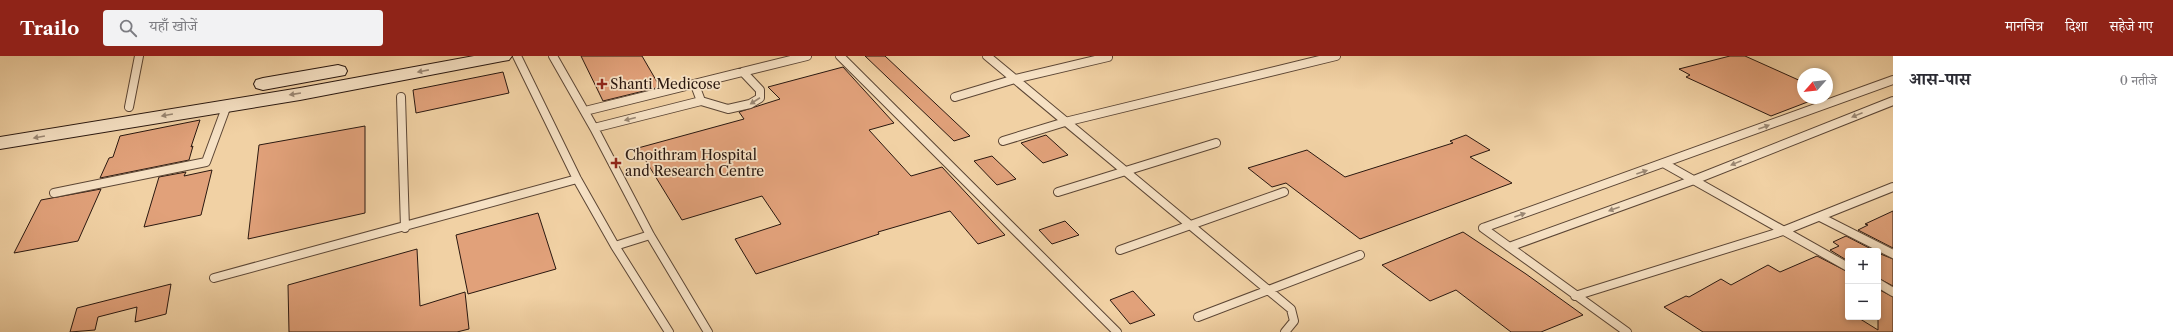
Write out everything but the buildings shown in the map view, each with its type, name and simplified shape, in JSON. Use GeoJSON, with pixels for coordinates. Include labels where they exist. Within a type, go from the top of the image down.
{"type":"FeatureCollection","features":[{"type":"Feature","properties":{"kind":"main road"},"geometry":{"type":"LineString","coordinates":[[0,129],[424,56]]}},
{"type":"Feature","properties":{"kind":"main road"},"geometry":{"type":"LineString","coordinates":[[0,143],[300,94],[503,56]]}},
{"type":"Feature","properties":{"kind":"lane"},"geometry":{"type":"LineString","coordinates":[[129,106],[139,56]]}},
{"type":"Feature","properties":{"kind":"lane"},"geometry":{"type":"LineString","coordinates":[[517,56],[578,179],[615,246],[669,332]]}},
{"type":"Feature","properties":{"kind":"lane"},"geometry":{"type":"LineString","coordinates":[[553,56],[585,111],[650,235],[708,332]]}},
{"type":"Feature","properties":{"kind":"lane"},"geometry":{"type":"LineString","coordinates":[[585,111],[695,85],[807,56]]}},
{"type":"Feature","properties":{"kind":"lane"},"geometry":{"type":"LineString","coordinates":[[840,56],[1117,332]]}},
{"type":"Feature","properties":{"kind":"lane"},"geometry":{"type":"LineString","coordinates":[[987,56],[1124,171],[1270,289],[1291,309],[1294,321],[1286,332]]}},
{"type":"Feature","properties":{"kind":"lane"},"geometry":{"type":"LineString","coordinates":[[1003,141],[1065,122],[1336,56]]}},
{"type":"Feature","properties":{"kind":"lane"},"geometry":{"type":"LineString","coordinates":[[955,98],[1015,80],[1108,57]]}},
{"type":"Feature","properties":{"kind":"lane"},"geometry":{"type":"LineString","coordinates":[[594,128],[701,101],[728,109],[758,101],[762,95],[760,90],[743,72]]}},
{"type":"Feature","properties":{"kind":"lane"},"geometry":{"type":"LineString","coordinates":[[1627,332],[1575,296],[1483,228],[1665,164],[1893,80]]}},
{"type":"Feature","properties":{"kind":"lane"},"geometry":{"type":"LineString","coordinates":[[695,85],[701,101]]}},
{"type":"Feature","properties":{"kind":"lane"},"geometry":{"type":"LineString","coordinates":[[401,97],[405,228]]}},
{"type":"Feature","properties":{"kind":"lane"},"geometry":{"type":"LineString","coordinates":[[1509,247],[1694,180],[1892,102]]}},
{"type":"Feature","properties":{"kind":"lane"},"geometry":{"type":"LineString","coordinates":[[54,193],[206,162],[227,105]]}},
{"type":"Feature","properties":{"kind":"lane"},"geometry":{"type":"LineString","coordinates":[[1058,192],[1216,143]]}},
{"type":"Feature","properties":{"kind":"lane"},"geometry":{"type":"LineString","coordinates":[[1665,164],[1845,265]]}},
{"type":"Feature","properties":{"kind":"lane"},"geometry":{"type":"LineString","coordinates":[[214,278],[405,228],[578,179]]}},
{"type":"Feature","properties":{"kind":"lane"},"geometry":{"type":"LineString","coordinates":[[1575,296],[1783,231],[1893,187]]}},
{"type":"Feature","properties":{"kind":"lane"},"geometry":{"type":"LineString","coordinates":[[1120,250],[1284,192]]}},
{"type":"Feature","properties":{"kind":"lane"},"geometry":{"type":"LineString","coordinates":[[1820,217],[1893,254]]}},
{"type":"Feature","properties":{"kind":"lane"},"geometry":{"type":"LineString","coordinates":[[615,246],[650,235]]}},
{"type":"Feature","properties":{"kind":"lane"},"geometry":{"type":"LineString","coordinates":[[1198,317],[1360,255]]}},
{"type":"Feature","properties":{"kind":"lane"},"geometry":{"type":"LineString","coordinates":[[1880,284],[1893,292]]}},
{"type":"Feature","properties":{"kind":"place","name":"Shanti Medicose"},"geometry":{"type":"Point","coordinates":[602,84]}},
{"type":"Feature","properties":{"kind":"place","name":"Choithram Hospital and Research Centre"},"geometry":{"type":"Point","coordinates":[616,163]}}]}
